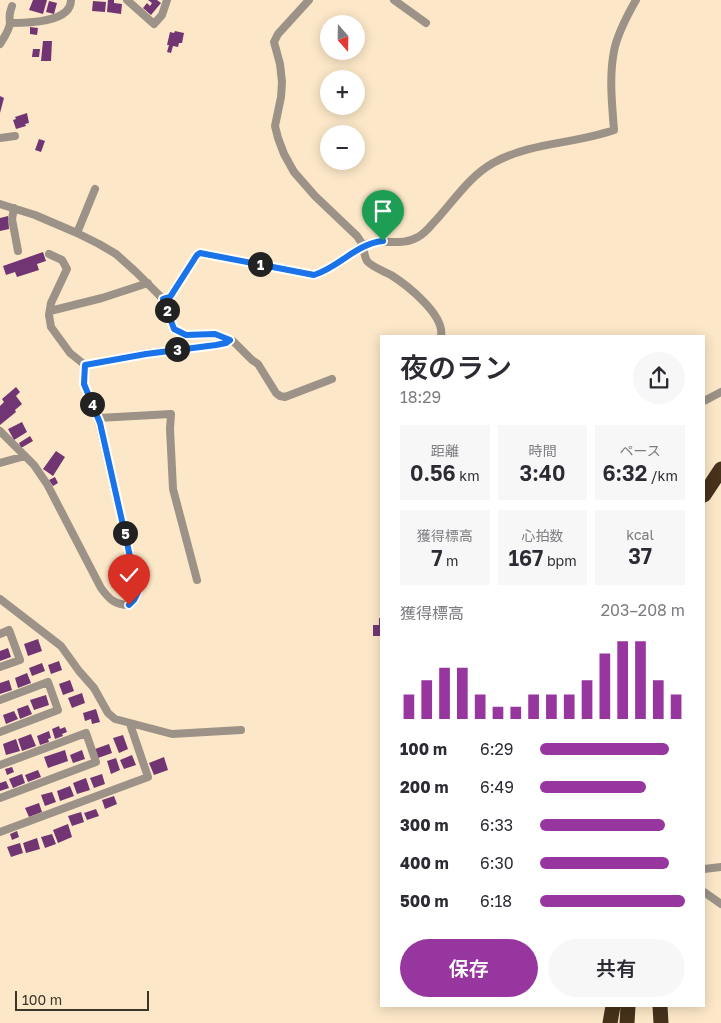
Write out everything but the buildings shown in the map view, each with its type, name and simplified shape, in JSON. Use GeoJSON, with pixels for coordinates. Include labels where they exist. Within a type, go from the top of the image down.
{"type":"FeatureCollection","features":[{"type":"Feature","properties":{"kind":"highway"},"geometry":{"type":"LineString","coordinates":[[705,493],[721,469]]}},
{"type":"Feature","properties":{"kind":"highway"},"geometry":{"type":"LineString","coordinates":[[610,1023],[613,1007]]}},
{"type":"Feature","properties":{"kind":"highway"},"geometry":{"type":"LineString","coordinates":[[627,1023],[628,1007]]}},
{"type":"Feature","properties":{"kind":"highway"},"geometry":{"type":"LineString","coordinates":[[660,1007],[661,1023]]}},
{"type":"Feature","properties":{"kind":"street"},"geometry":{"type":"LineString","coordinates":[[10,22],[40,21],[62,15],[71,6],[71,0]]}},
{"type":"Feature","properties":{"kind":"street"},"geometry":{"type":"LineString","coordinates":[[128,0],[154,24],[162,15],[167,0]]}},
{"type":"Feature","properties":{"kind":"street"},"geometry":{"type":"LineString","coordinates":[[310,0],[278,34],[274,42],[280,64],[282,82],[282,96],[275,126],[278,138],[294,172],[315,196],[358,236],[370,264],[399,280],[426,305],[439,324],[442,331],[441,335]]}},
{"type":"Feature","properties":{"kind":"street"},"geometry":{"type":"LineString","coordinates":[[394,0],[426,23]]}},
{"type":"Feature","properties":{"kind":"street"},"geometry":{"type":"LineString","coordinates":[[163,299],[170,297],[200,253],[314,275],[326,271],[363,246],[383,241],[408,242],[420,236],[455,199],[466,184],[492,163],[518,152],[547,144],[592,137],[614,130],[612,88],[614,50],[627,16],[636,0]]}},
{"type":"Feature","properties":{"kind":"street"},"geometry":{"type":"LineString","coordinates":[[0,44],[7,32],[12,6]]}},
{"type":"Feature","properties":{"kind":"street"},"geometry":{"type":"LineString","coordinates":[[0,138],[15,136]]}},
{"type":"Feature","properties":{"kind":"street"},"geometry":{"type":"LineString","coordinates":[[77,233],[95,189]]}},
{"type":"Feature","properties":{"kind":"street"},"geometry":{"type":"LineString","coordinates":[[0,204],[77,233],[116,254],[163,299],[174,329],[186,335],[215,334],[230,340],[258,364],[280,396],[285,397],[332,379]]}},
{"type":"Feature","properties":{"kind":"street"},"geometry":{"type":"LineString","coordinates":[[14,208],[12,219],[18,251]]}},
{"type":"Feature","properties":{"kind":"street"},"geometry":{"type":"LineString","coordinates":[[49,254],[62,260],[67,269],[54,296],[50,311],[51,327],[70,353],[85,365],[146,354],[216,345],[230,340]]}},
{"type":"Feature","properties":{"kind":"street"},"geometry":{"type":"LineString","coordinates":[[50,311],[102,298],[148,283]]}},
{"type":"Feature","properties":{"kind":"street"},"geometry":{"type":"LineString","coordinates":[[0,431],[34,465],[47,484],[101,588],[111,601],[121,605],[129,605],[138,592],[98,418],[84,384],[85,365]]}},
{"type":"Feature","properties":{"kind":"street"},"geometry":{"type":"LineString","coordinates":[[705,400],[721,392]]}},
{"type":"Feature","properties":{"kind":"street"},"geometry":{"type":"LineString","coordinates":[[98,418],[171,414],[173,489],[197,580]]}},
{"type":"Feature","properties":{"kind":"street"},"geometry":{"type":"LineString","coordinates":[[0,463],[25,456]]}},
{"type":"Feature","properties":{"kind":"street"},"geometry":{"type":"LineString","coordinates":[[0,599],[61,646],[78,671],[94,688],[110,716],[115,719],[172,734],[241,730]]}},
{"type":"Feature","properties":{"kind":"street"},"geometry":{"type":"LineString","coordinates":[[0,634],[9,630],[20,660],[0,667]]}},
{"type":"Feature","properties":{"kind":"street"},"geometry":{"type":"LineString","coordinates":[[0,700],[48,682],[58,710],[0,732]]}},
{"type":"Feature","properties":{"kind":"street"},"geometry":{"type":"LineString","coordinates":[[0,832],[148,777],[130,724]]}},
{"type":"Feature","properties":{"kind":"street"},"geometry":{"type":"LineString","coordinates":[[0,765],[86,733],[96,762],[0,798]]}},
{"type":"Feature","properties":{"kind":"street"},"geometry":{"type":"LineString","coordinates":[[705,869],[721,867]]}},
{"type":"Feature","properties":{"kind":"street"},"geometry":{"type":"LineString","coordinates":[[705,893],[721,904]]}},
{"type":"Feature","properties":{"kind":"route"},"geometry":{"type":"LineString","coordinates":[[129,605],[138,592],[100,423],[84,384],[85,365],[146,354],[216,345],[230,340],[215,334],[202,336],[186,335],[174,329],[163,299],[170,297],[200,253],[314,275],[335,266],[342,259],[368,243],[383,241]]}}]}
